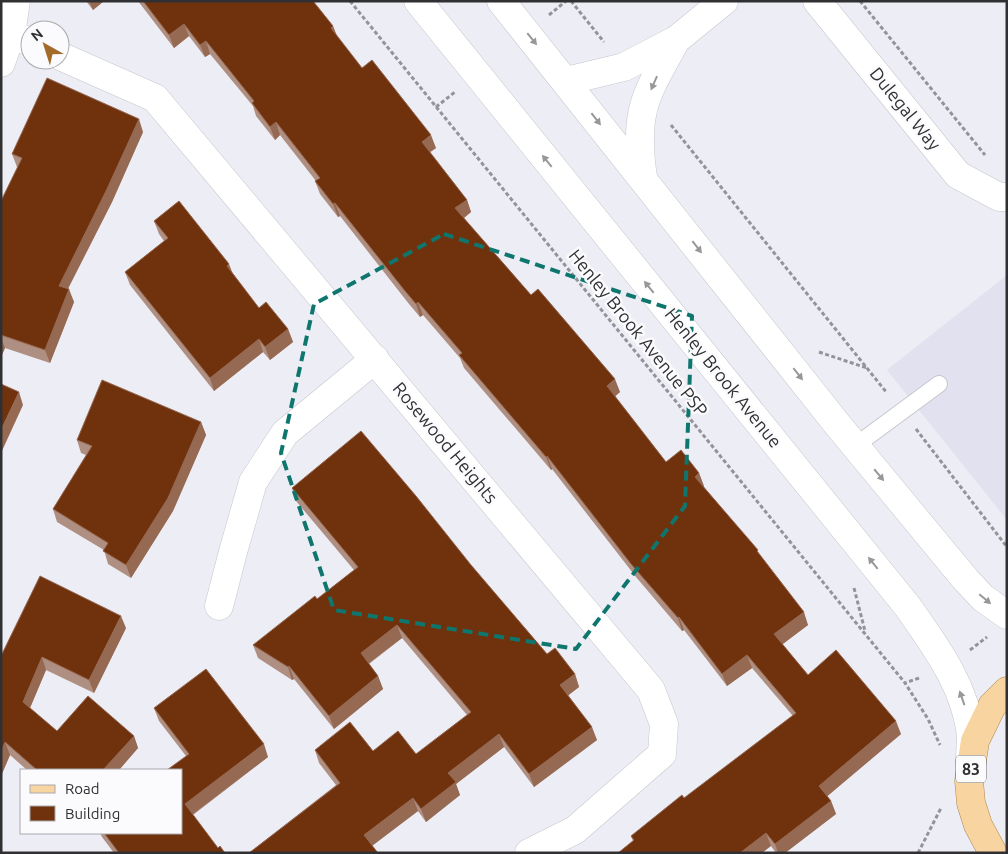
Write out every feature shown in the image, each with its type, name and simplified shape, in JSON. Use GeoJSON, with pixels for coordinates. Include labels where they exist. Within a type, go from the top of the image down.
{"type":"FeatureCollection","features":[{"type":"Feature","properties":{"kind":"main road","name":"83"},"geometry":{"type":"LineString","coordinates":[[993,853],[978,825],[971,803],[969,781],[975,741],[992,706],[1007,690]]}},
{"type":"Feature","properties":{"kind":"main road"},"geometry":{"type":"LineString","coordinates":[[967,853],[978,825]]}},
{"type":"Feature","properties":{"kind":"street"},"geometry":{"type":"LineString","coordinates":[[1,63],[20,38],[16,1]]}},
{"type":"Feature","properties":{"kind":"street","name":"Henley Brook Avenue"},"geometry":{"type":"LineString","coordinates":[[418,1],[908,607],[949,667],[963,700],[971,735],[969,781]]}},
{"type":"Feature","properties":{"kind":"street"},"geometry":{"type":"LineString","coordinates":[[501,1],[856,446],[966,580],[983,598],[1007,615]]}},
{"type":"Feature","properties":{"kind":"street"},"geometry":{"type":"LineString","coordinates":[[566,81],[624,67],[676,40],[724,1]]}},
{"type":"Feature","properties":{"kind":"street","name":"Dulegal Way"},"geometry":{"type":"LineString","coordinates":[[817,1],[958,175],[999,197],[1007,196]]}},
{"type":"Feature","properties":{"kind":"street"},"geometry":{"type":"LineString","coordinates":[[642,178],[639,150],[642,114],[654,82],[676,40]]}},
{"type":"Feature","properties":{"kind":"street","name":"Rosewood Heights"},"geometry":{"type":"LineString","coordinates":[[70,60],[155,98],[651,690],[664,724],[662,754],[575,830],[530,853]]}},
{"type":"Feature","properties":{"kind":"street"},"geometry":{"type":"LineString","coordinates":[[219,606],[253,482],[285,433],[375,359]]}},
{"type":"Feature","properties":{"kind":"lane"},"geometry":{"type":"LineString","coordinates":[[856,446],[939,384]]}},
{"type":"Feature","properties":{"kind":"path","name":"Henley Brook Avenue PSP"},"geometry":{"type":"LineString","coordinates":[[350,1],[905,683]]}},
{"type":"Feature","properties":{"kind":"path"},"geometry":{"type":"LineString","coordinates":[[571,1],[624,67]]}},
{"type":"Feature","properties":{"kind":"path"},"geometry":{"type":"LineString","coordinates":[[860,1],[990,161]]}},
{"type":"Feature","properties":{"kind":"path"},"geometry":{"type":"LineString","coordinates":[[648,96],[902,411],[1007,547]]}},
{"type":"Feature","properties":{"kind":"highlighted area"},"geometry":{"type":"Polygon","coordinates":[[[444,234],[692,316],[685,506],[576,649],[334,610],[281,453],[314,304],[444,234]]]}},
{"type":"Feature","properties":{"kind":"shaded area"},"geometry":{"type":"Polygon","coordinates":[[[1007,275],[1007,520],[887,370],[1007,275]]]}},
{"type":"Feature","properties":{"kind":"building"},"geometry":{"type":"Polygon","coordinates":[[[143,1],[313,1],[362,68],[372,60],[431,135],[422,142],[467,200],[455,208],[531,295],[538,289],[615,379],[607,386],[666,462],[681,450],[699,473],[695,477],[758,550],[804,612],[774,634],[808,675],[836,650],[896,721],[819,786],[831,801],[775,844],[766,833],[740,853],[618,853],[634,840],[631,836],[682,795],[684,798],[796,713],[747,655],[722,674],[679,617],[631,564],[547,456],[459,355],[462,353],[418,302],[416,304],[335,203],[333,204],[315,181],[320,178],[276,122],[270,127],[252,103],[254,101],[206,41],[200,45],[184,24],[169,35],[143,1]]]}},
{"type":"Feature","properties":{"kind":"building"},"geometry":{"type":"Polygon","coordinates":[[[47,78],[139,119],[59,286],[69,289],[45,350],[1,335],[1,201],[22,158],[12,154],[47,78]]]}},
{"type":"Feature","properties":{"kind":"building"},"geometry":{"type":"Polygon","coordinates":[[[179,201],[229,264],[227,266],[259,308],[266,302],[288,329],[265,347],[259,339],[210,378],[125,272],[168,238],[154,221],[179,201]]]}},
{"type":"Feature","properties":{"kind":"building"},"geometry":{"type":"Polygon","coordinates":[[[102,380],[201,422],[168,498],[126,565],[103,551],[108,543],[53,509],[92,446],[77,440],[102,380]]]}},
{"type":"Feature","properties":{"kind":"building"},"geometry":{"type":"Polygon","coordinates":[[[1,384],[19,392],[1,430],[1,384]]]}},
{"type":"Feature","properties":{"kind":"building"},"geometry":{"type":"Polygon","coordinates":[[[361,431],[547,654],[555,648],[575,674],[560,685],[592,727],[529,774],[499,734],[448,773],[456,782],[421,809],[413,798],[364,835],[378,853],[249,853],[340,783],[315,750],[350,722],[373,751],[398,731],[416,754],[471,712],[397,625],[361,653],[378,676],[329,716],[289,666],[253,645],[315,596],[317,599],[358,567],[292,488],[361,431]]]}},
{"type":"Feature","properties":{"kind":"building"},"geometry":{"type":"Polygon","coordinates":[[[40,576],[121,616],[89,680],[42,657],[23,702],[57,731],[88,696],[134,736],[104,769],[36,769],[5,742],[1,752],[1,656],[40,576]]]}},
{"type":"Feature","properties":{"kind":"building"},"geometry":{"type":"Polygon","coordinates":[[[206,669],[264,744],[185,804],[218,848],[220,846],[225,853],[119,853],[105,834],[182,834],[182,769],[168,769],[189,754],[154,708],[206,669]]]}}]}
